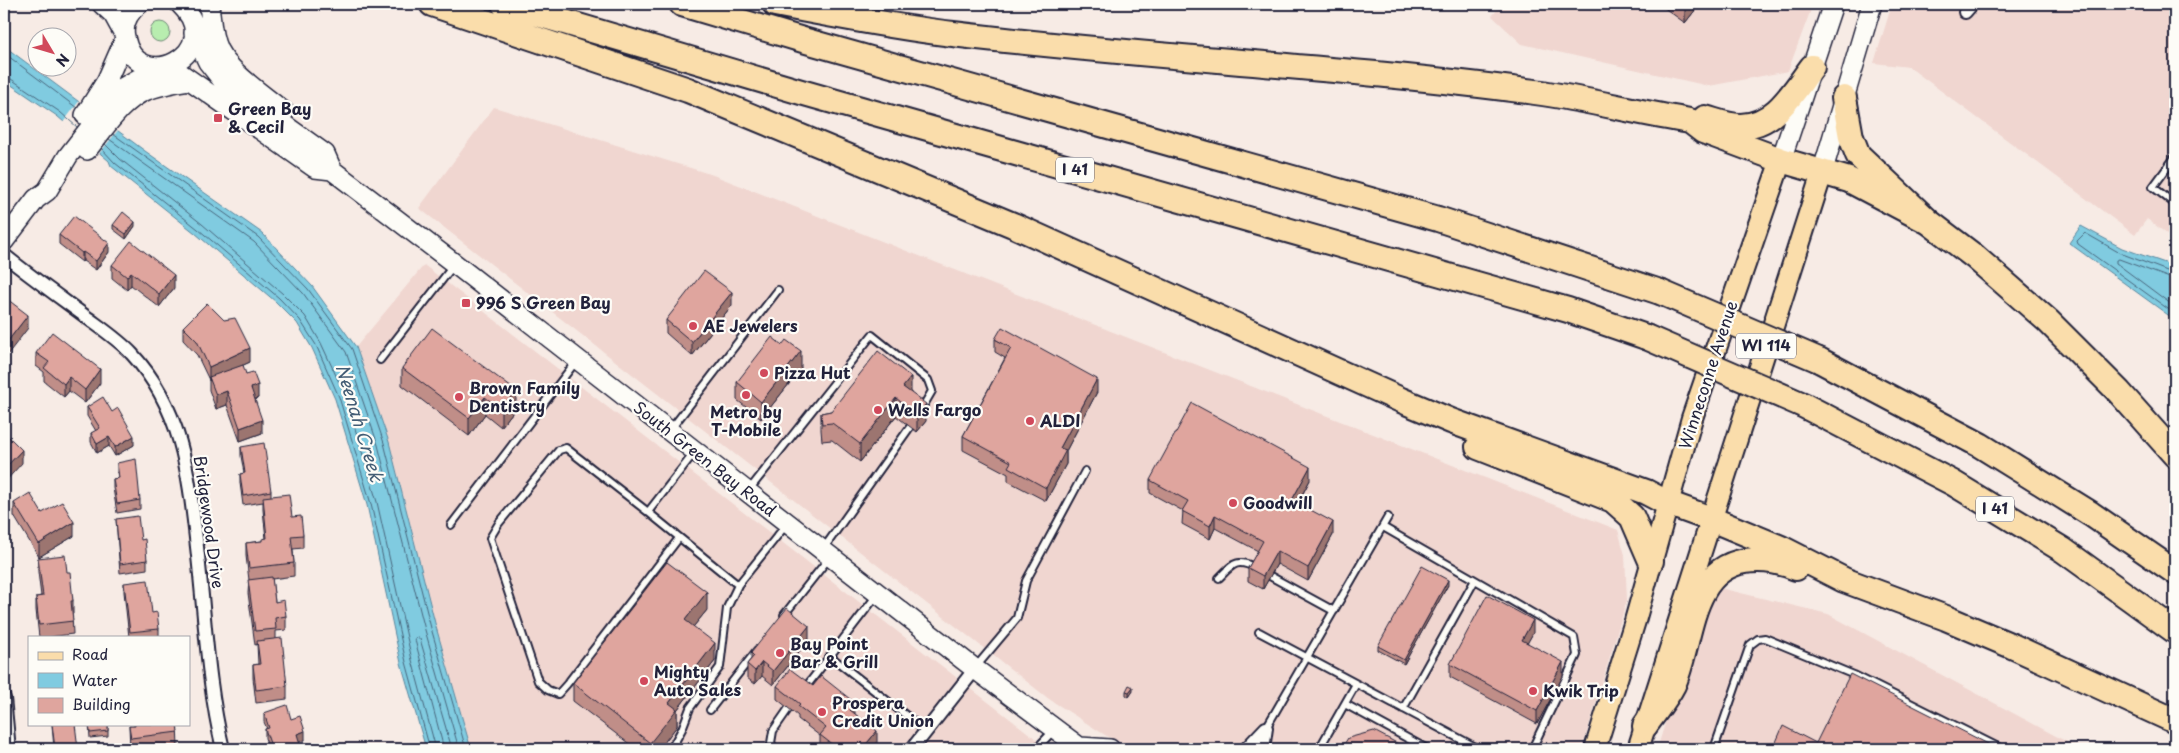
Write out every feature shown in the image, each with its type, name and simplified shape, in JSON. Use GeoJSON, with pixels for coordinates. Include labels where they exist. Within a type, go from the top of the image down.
{"type":"FeatureCollection","features":[{"type":"Feature","properties":{"kind":"highway"},"geometry":{"type":"LineString","coordinates":[[432,4],[688,90],[1013,225],[1451,421],[1646,492],[1667,503],[1711,519],[1796,555],[1844,580],[1946,618],[2012,646],[2175,721]]}},
{"type":"Feature","properties":{"kind":"highway","name":"I 41"},"geometry":{"type":"LineString","coordinates":[[504,4],[820,98],[1568,310],[1646,337],[1803,405],[1962,488],[2062,550],[2175,631]]}},
{"type":"Feature","properties":{"kind":"highway"},"geometry":{"type":"LineString","coordinates":[[682,4],[812,43],[1438,219],[1660,292],[1819,360],[1980,445],[2091,514],[2175,572]]}},
{"type":"Feature","properties":{"kind":"highway"},"geometry":{"type":"LineString","coordinates":[[775,4],[895,26],[953,34],[1386,75],[1534,92],[1690,122],[1703,130],[1781,160],[1849,180],[1929,222]]}},
{"type":"Feature","properties":{"kind":"highway"},"geometry":{"type":"LineString","coordinates":[[1690,122],[1705,118],[1737,126],[1764,121],[1780,109],[1812,67]]}},
{"type":"Feature","properties":{"kind":"highway"},"geometry":{"type":"LineString","coordinates":[[1844,98],[1851,137],[1858,156],[1929,222],[1975,257],[2048,321],[2119,392],[2175,455]]}},
{"type":"Feature","properties":{"kind":"highway"},"geometry":{"type":"LineString","coordinates":[[1451,421],[1479,449],[1613,500],[1632,517],[1651,560]]}},
{"type":"Feature","properties":{"kind":"highway"},"geometry":{"type":"LineString","coordinates":[[1645,726],[1673,686],[1702,591],[1710,579],[1722,569],[1733,563],[1754,560],[1778,561],[1815,575],[1844,580]]}},
{"type":"Feature","properties":{"kind":"main road","name":"South Green Bay Road"},"geometry":{"type":"LineString","coordinates":[[102,4],[113,14],[131,54],[139,61],[149,66],[164,66],[189,80],[315,168],[328,162]]}},
{"type":"Feature","properties":{"kind":"main road"},"geometry":{"type":"LineString","coordinates":[[80,141],[103,111],[107,80],[124,37],[125,24],[130,13],[139,4]]}},
{"type":"Feature","properties":{"kind":"main road","name":"South Green Bay Road"},"geometry":{"type":"LineString","coordinates":[[180,4],[188,12],[208,62],[223,81],[694,452],[1054,729],[1081,748],[1110,749]]}},
{"type":"Feature","properties":{"kind":"main road"},"geometry":{"type":"LineString","coordinates":[[4,241],[41,195],[63,179],[80,141],[122,88],[164,66],[179,61],[187,54],[192,44],[194,27],[205,4]]}},
{"type":"Feature","properties":{"kind":"main road"},"geometry":{"type":"LineString","coordinates":[[209,4],[214,36],[218,51],[223,58],[251,85],[304,128],[328,162]]}},
{"type":"Feature","properties":{"kind":"main road","name":"Winneconne Avenue"},"geometry":{"type":"LineString","coordinates":[[1595,749],[1692,418],[1834,4]]}},
{"type":"Feature","properties":{"kind":"main road"},"geometry":{"type":"LineString","coordinates":[[1822,173],[1872,4]]}},
{"type":"Feature","properties":{"kind":"main road"},"geometry":{"type":"LineString","coordinates":[[103,111],[128,103],[146,90],[189,80]]}},
{"type":"Feature","properties":{"kind":"main road","name":"WI 114"},"geometry":{"type":"LineString","coordinates":[[1638,749],[1822,173]]}},
{"type":"Feature","properties":{"kind":"street","name":"Bridgewood Drive"},"geometry":{"type":"LineString","coordinates":[[4,255],[103,329],[132,354],[154,384],[169,410],[186,464],[201,583],[211,690],[222,749]]}},
{"type":"Feature","properties":{"kind":"street"},"geometry":{"type":"LineString","coordinates":[[912,749],[975,669]]}},
{"type":"Feature","properties":{"kind":"street"},"geometry":{"type":"LineString","coordinates":[[4,698],[9,749]]}},
{"type":"Feature","properties":{"kind":"street"},"geometry":{"type":"LineString","coordinates":[[1246,749],[1266,728]]}},
{"type":"Feature","properties":{"kind":"street"},"geometry":{"type":"LineString","coordinates":[[1263,749],[1266,728]]}},
{"type":"Feature","properties":{"kind":"lane"},"geometry":{"type":"LineString","coordinates":[[2175,157],[2152,187],[2175,204]]}},
{"type":"Feature","properties":{"kind":"lane"},"geometry":{"type":"LineString","coordinates":[[380,360],[456,264]]}},
{"type":"Feature","properties":{"kind":"lane"},"geometry":{"type":"LineString","coordinates":[[669,432],[778,290]]}},
{"type":"Feature","properties":{"kind":"lane"},"geometry":{"type":"LineString","coordinates":[[747,492],[872,335],[928,380],[932,390],[918,416]]}},
{"type":"Feature","properties":{"kind":"lane"},"geometry":{"type":"LineString","coordinates":[[450,525],[578,360]]}},
{"type":"Feature","properties":{"kind":"lane"},"geometry":{"type":"LineString","coordinates":[[781,619],[910,426]]}},
{"type":"Feature","properties":{"kind":"lane"},"geometry":{"type":"LineString","coordinates":[[679,538],[558,694],[548,690],[538,681],[490,538],[499,523],[558,450],[566,448],[648,512],[738,585]]}},
{"type":"Feature","properties":{"kind":"lane"},"geometry":{"type":"LineString","coordinates":[[648,512],[694,452]]}},
{"type":"Feature","properties":{"kind":"lane"},"geometry":{"type":"LineString","coordinates":[[975,669],[1017,618],[1026,581],[1085,471]]}},
{"type":"Feature","properties":{"kind":"lane"},"geometry":{"type":"LineString","coordinates":[[1266,728],[1388,517]]}},
{"type":"Feature","properties":{"kind":"lane"},"geometry":{"type":"LineString","coordinates":[[671,749],[682,729],[690,708],[720,667],[727,608],[738,585],[787,524]]}},
{"type":"Feature","properties":{"kind":"lane"},"geometry":{"type":"LineString","coordinates":[[1383,527],[1574,637],[1577,655],[1532,749]]}},
{"type":"Feature","properties":{"kind":"lane"},"geometry":{"type":"LineString","coordinates":[[1219,578],[1233,564],[1241,562],[1256,568]]}},
{"type":"Feature","properties":{"kind":"lane"},"geometry":{"type":"LineString","coordinates":[[1270,576],[1334,611]]}},
{"type":"Feature","properties":{"kind":"lane"},"geometry":{"type":"LineString","coordinates":[[1404,709],[1475,580]]}},
{"type":"Feature","properties":{"kind":"lane"},"geometry":{"type":"LineString","coordinates":[[803,691],[878,594]]}},
{"type":"Feature","properties":{"kind":"lane"},"geometry":{"type":"LineString","coordinates":[[1259,632],[1479,749]]}},
{"type":"Feature","properties":{"kind":"lane"},"geometry":{"type":"LineString","coordinates":[[1714,749],[1750,645],[1765,638],[1854,675],[2002,749]]}},
{"type":"Feature","properties":{"kind":"lane"},"geometry":{"type":"LineString","coordinates":[[710,710],[763,642]]}},
{"type":"Feature","properties":{"kind":"lane"},"geometry":{"type":"LineString","coordinates":[[830,656],[926,731]]}},
{"type":"Feature","properties":{"kind":"lane"},"geometry":{"type":"LineString","coordinates":[[1319,749],[1356,684]]}},
{"type":"Feature","properties":{"kind":"lane"},"geometry":{"type":"LineString","coordinates":[[1345,704],[1427,749]]}},
{"type":"Feature","properties":{"kind":"lane"},"geometry":{"type":"LineString","coordinates":[[775,749],[771,743],[774,731],[789,708]]}},
{"type":"Feature","properties":{"kind":"lane"},"geometry":{"type":"LineString","coordinates":[[1036,749],[1054,729]]}},
{"type":"Feature","properties":{"kind":"shaded area"},"geometry":{"type":"Polygon","coordinates":[[[1502,4],[1813,4],[1788,71],[1709,86],[1522,44],[1492,16],[1502,4]]]}},
{"type":"Feature","properties":{"kind":"shaded area"},"geometry":{"type":"Polygon","coordinates":[[[1892,4],[2175,4],[2175,240],[2147,219],[2135,235],[1909,67],[1874,63],[1892,4]]]}},
{"type":"Feature","properties":{"kind":"shaded area"},"geometry":{"type":"Polygon","coordinates":[[[494,107],[713,175],[1618,530],[1625,555],[1627,600],[1582,749],[1135,749],[1105,735],[1049,699],[419,208],[494,107]]]}},
{"type":"Feature","properties":{"kind":"shaded area"},"geometry":{"type":"Polygon","coordinates":[[[424,265],[1049,749],[471,749],[436,627],[389,442],[356,347],[424,265]]]}},
{"type":"Feature","properties":{"kind":"shaded area"},"geometry":{"type":"Polygon","coordinates":[[[1716,587],[1828,614],[2080,749],[1657,749],[1700,613],[1716,587]]]}},
{"type":"Feature","properties":{"kind":"green space"},"geometry":{"type":"Polygon","coordinates":[[[160,22],[167,25],[170,32],[167,39],[160,42],[153,39],[150,32],[153,25],[160,22]]]}},
{"type":"Feature","properties":{"kind":"water","name":"Neenah Creek"},"geometry":{"type":"Polygon","coordinates":[[[4,46],[28,64],[28,78],[47,78],[145,151],[262,233],[312,286],[356,347],[389,442],[436,627],[471,749],[426,749],[401,663],[367,505],[335,399],[312,348],[297,323],[276,302],[195,233],[111,166],[109,161],[57,116],[4,80],[4,46]]]}},
{"type":"Feature","properties":{"kind":"water"},"geometry":{"type":"Polygon","coordinates":[[[2081,226],[2122,248],[2165,263],[2175,270],[2175,320],[2069,243],[2081,226]]]}},
{"type":"Feature","properties":{"kind":"pier"},"geometry":{"type":"Polygon","coordinates":[[[80,100],[119,129],[98,155],[62,124],[80,100]]]}},
{"type":"Feature","properties":{"kind":"building"},"geometry":{"type":"Polygon","coordinates":[[[123,212],[135,222],[126,234],[113,225],[123,212]]]}},
{"type":"Feature","properties":{"kind":"building"},"geometry":{"type":"Polygon","coordinates":[[[74,216],[109,243],[96,261],[82,253],[59,235],[74,216]]]}},
{"type":"Feature","properties":{"kind":"building"},"geometry":{"type":"Polygon","coordinates":[[[131,241],[174,275],[159,294],[131,272],[127,277],[112,265],[131,241]]]}},
{"type":"Feature","properties":{"kind":"building","name":"AE Jewelers"},"geometry":{"type":"Polygon","coordinates":[[[704,271],[732,292],[692,342],[666,320],[704,271]]]}},
{"type":"Feature","properties":{"kind":"building"},"geometry":{"type":"Polygon","coordinates":[[[7,299],[28,315],[4,346],[4,303],[7,299]]]}},
{"type":"Feature","properties":{"kind":"building"},"geometry":{"type":"Polygon","coordinates":[[[207,303],[224,320],[235,318],[250,348],[209,367],[197,341],[183,327],[207,303]]]}},
{"type":"Feature","properties":{"kind":"building","name":"ALDI"},"geometry":{"type":"Polygon","coordinates":[[[1002,327],[1097,379],[1060,448],[1066,450],[1046,488],[1008,467],[1011,462],[963,436],[1011,348],[995,339],[1002,327]]]}},
{"type":"Feature","properties":{"kind":"building","name":"Brown Family Dentistry"},"geometry":{"type":"Polygon","coordinates":[[[432,328],[516,391],[501,409],[485,397],[469,418],[402,368],[432,328]]]}},
{"type":"Feature","properties":{"kind":"building"},"geometry":{"type":"Polygon","coordinates":[[[52,332],[100,369],[85,390],[69,377],[64,384],[44,368],[49,362],[36,353],[52,332]]]}},
{"type":"Feature","properties":{"kind":"building"},"geometry":{"type":"Polygon","coordinates":[[[772,337],[782,345],[786,340],[801,351],[761,402],[737,382],[772,337]]]}},
{"type":"Feature","properties":{"kind":"building"},"geometry":{"type":"Polygon","coordinates":[[[878,351],[911,377],[903,387],[926,404],[917,415],[896,398],[860,444],[832,423],[822,424],[821,413],[831,411],[878,351]]]}},
{"type":"Feature","properties":{"kind":"building"},"geometry":{"type":"Polygon","coordinates":[[[243,365],[246,374],[253,372],[258,385],[251,388],[262,420],[240,428],[227,391],[216,395],[209,377],[243,365]]]}},
{"type":"Feature","properties":{"kind":"building"},"geometry":{"type":"Polygon","coordinates":[[[103,397],[112,412],[118,408],[134,436],[115,447],[109,437],[97,444],[91,433],[100,428],[87,407],[103,397]]]}},
{"type":"Feature","properties":{"kind":"building","name":"Goodwill"},"geometry":{"type":"Polygon","coordinates":[[[1192,403],[1310,467],[1292,500],[1333,522],[1308,568],[1277,551],[1263,576],[1248,568],[1263,541],[1215,515],[1210,526],[1182,511],[1188,501],[1150,480],[1192,403]]]}},
{"type":"Feature","properties":{"kind":"building"},"geometry":{"type":"Polygon","coordinates":[[[4,432],[22,450],[4,469],[4,432]]]}},
{"type":"Feature","properties":{"kind":"building"},"geometry":{"type":"Polygon","coordinates":[[[264,443],[271,491],[243,496],[240,474],[245,473],[241,447],[264,443]]]}},
{"type":"Feature","properties":{"kind":"building"},"geometry":{"type":"Polygon","coordinates":[[[136,459],[140,500],[117,504],[113,479],[119,478],[117,463],[136,459]]]}},
{"type":"Feature","properties":{"kind":"building"},"geometry":{"type":"Polygon","coordinates":[[[30,493],[42,513],[62,502],[74,522],[39,544],[14,503],[30,493]]]}},
{"type":"Feature","properties":{"kind":"building"},"geometry":{"type":"Polygon","coordinates":[[[289,494],[292,517],[301,516],[303,535],[291,536],[294,563],[249,568],[246,543],[262,541],[262,539],[267,538],[263,497],[289,494]]]}},
{"type":"Feature","properties":{"kind":"building"},"geometry":{"type":"Polygon","coordinates":[[[138,516],[141,540],[145,539],[147,560],[120,564],[116,519],[138,516]]]}},
{"type":"Feature","properties":{"kind":"building"},"geometry":{"type":"Polygon","coordinates":[[[65,555],[67,572],[70,572],[73,621],[39,625],[36,597],[43,596],[38,558],[65,555]]]}},
{"type":"Feature","properties":{"kind":"building","name":"Mighty Auto Sales"},"geometry":{"type":"Polygon","coordinates":[[[667,562],[707,592],[685,620],[715,643],[669,703],[677,709],[650,743],[573,683],[667,562]]]}},
{"type":"Feature","properties":{"kind":"building"},"geometry":{"type":"Polygon","coordinates":[[[1422,566],[1448,580],[1404,660],[1378,646],[1422,566]]]}},
{"type":"Feature","properties":{"kind":"building"},"geometry":{"type":"Polygon","coordinates":[[[272,577],[275,602],[284,600],[286,616],[275,618],[276,629],[255,631],[248,580],[272,577]]]}},
{"type":"Feature","properties":{"kind":"building"},"geometry":{"type":"Polygon","coordinates":[[[148,580],[152,613],[157,612],[159,629],[130,632],[124,583],[148,580]]]}},
{"type":"Feature","properties":{"kind":"building"},"geometry":{"type":"Polygon","coordinates":[[[1487,595],[1533,620],[1522,640],[1563,662],[1537,711],[1450,664],[1487,595]]]}},
{"type":"Feature","properties":{"kind":"building"},"geometry":{"type":"Polygon","coordinates":[[[787,608],[809,626],[773,671],[762,662],[755,671],[747,664],[754,656],[751,653],[787,608]]]}},
{"type":"Feature","properties":{"kind":"building"},"geometry":{"type":"Polygon","coordinates":[[[282,638],[287,686],[256,690],[253,665],[260,664],[257,641],[282,638]]]}},
{"type":"Feature","properties":{"kind":"building","name":"Prospera Credit Union"},"geometry":{"type":"Polygon","coordinates":[[[790,669],[813,686],[821,676],[855,703],[850,710],[877,731],[862,749],[838,749],[820,735],[826,728],[798,706],[800,704],[777,686],[790,669]]]}},
{"type":"Feature","properties":{"kind":"building"},"geometry":{"type":"Polygon","coordinates":[[[1850,674],[1998,749],[1773,749],[1783,726],[1816,743],[1850,674]]]}},
{"type":"Feature","properties":{"kind":"building"},"geometry":{"type":"Polygon","coordinates":[[[1129,685],[1133,687],[1129,692],[1126,691],[1129,685]]]}},
{"type":"Feature","properties":{"kind":"building"},"geometry":{"type":"Polygon","coordinates":[[[287,705],[291,719],[300,716],[305,731],[297,734],[300,744],[283,749],[272,749],[265,729],[269,728],[264,713],[287,705]]]}},
{"type":"Feature","properties":{"kind":"building"},"geometry":{"type":"Polygon","coordinates":[[[52,726],[75,726],[78,749],[55,749],[52,726]]]}},
{"type":"Feature","properties":{"kind":"building"},"geometry":{"type":"Polygon","coordinates":[[[89,726],[108,726],[108,731],[90,733],[89,726]]]}},
{"type":"Feature","properties":{"kind":"building"},"geometry":{"type":"Polygon","coordinates":[[[129,726],[177,726],[178,732],[131,738],[129,726]]]}},
{"type":"Feature","properties":{"kind":"building"},"geometry":{"type":"Polygon","coordinates":[[[1374,731],[1408,749],[1341,749],[1348,738],[1374,731]]]}},
{"type":"Feature","properties":{"kind":"building"},"geometry":{"type":"Polygon","coordinates":[[[180,745],[181,749],[168,749],[180,745]]]}},
{"type":"Feature","properties":{"kind":"place","name":"Green Bay & Cecil"},"geometry":{"type":"Point","coordinates":[218,118]}},
{"type":"Feature","properties":{"kind":"place","name":"996 S Green Bay"},"geometry":{"type":"Point","coordinates":[466,303]}},
{"type":"Feature","properties":{"kind":"place","name":"AE Jewelers"},"geometry":{"type":"Point","coordinates":[693,326]}},
{"type":"Feature","properties":{"kind":"place","name":"Pizza Hut"},"geometry":{"type":"Point","coordinates":[764,373]}},
{"type":"Feature","properties":{"kind":"place","name":"Metro by T-Mobile"},"geometry":{"type":"Point","coordinates":[746,395]}},
{"type":"Feature","properties":{"kind":"place","name":"Brown Family Dentistry"},"geometry":{"type":"Point","coordinates":[459,397]}},
{"type":"Feature","properties":{"kind":"place","name":"Wells Fargo"},"geometry":{"type":"Point","coordinates":[878,410]}},
{"type":"Feature","properties":{"kind":"place","name":"ALDI"},"geometry":{"type":"Point","coordinates":[1030,421]}},
{"type":"Feature","properties":{"kind":"place","name":"Goodwill"},"geometry":{"type":"Point","coordinates":[1233,503]}},
{"type":"Feature","properties":{"kind":"place","name":"Bay Point Bar & Grill"},"geometry":{"type":"Point","coordinates":[780,653]}},
{"type":"Feature","properties":{"kind":"place","name":"Mighty Auto Sales"},"geometry":{"type":"Point","coordinates":[644,681]}},
{"type":"Feature","properties":{"kind":"place","name":"Kwik Trip"},"geometry":{"type":"Point","coordinates":[1533,691]}},
{"type":"Feature","properties":{"kind":"place","name":"Prospera Credit Union"},"geometry":{"type":"Point","coordinates":[822,712]}}]}
